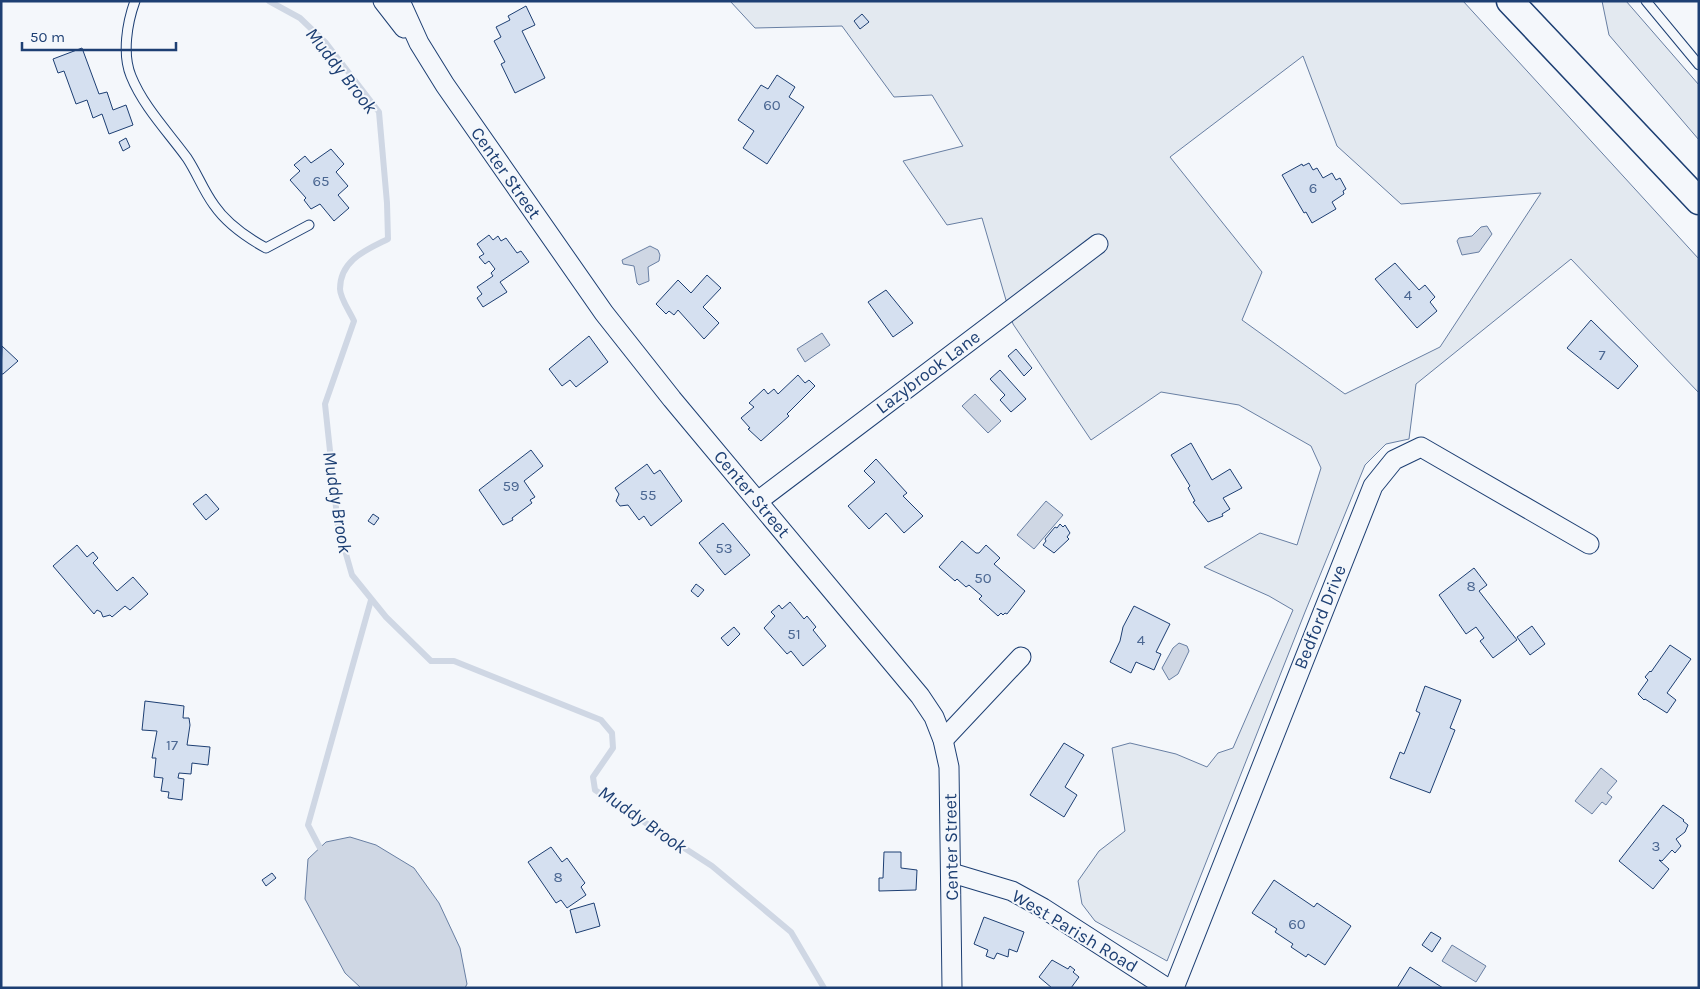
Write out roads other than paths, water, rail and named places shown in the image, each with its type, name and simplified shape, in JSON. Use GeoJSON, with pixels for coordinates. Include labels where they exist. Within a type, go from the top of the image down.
{"type":"FeatureCollection","features":[{"type":"Feature","properties":{"kind":"main road"},"geometry":{"type":"LineString","coordinates":[[1510,1],[1699,201]]}},
{"type":"Feature","properties":{"kind":"street","name":"Center Street"},"geometry":{"type":"LineString","coordinates":[[384,1],[418,43],[450,93],[604,312],[920,696],[934,717],[943,740],[949,767],[952,873],[952,988]]}},
{"type":"Feature","properties":{"kind":"street","name":"Center Street"},"geometry":{"type":"LineString","coordinates":[[400,1],[418,43]]}},
{"type":"Feature","properties":{"kind":"street","name":"Lazybrook Lane"},"geometry":{"type":"LineString","coordinates":[[758,501],[1098,244]]}},
{"type":"Feature","properties":{"kind":"street","name":"Bedford Drive"},"geometry":{"type":"LineString","coordinates":[[1174,988],[1373,486],[1394,460],[1421,447],[1589,544]]}},
{"type":"Feature","properties":{"kind":"street"},"geometry":{"type":"LineString","coordinates":[[943,740],[1020,657]]}},
{"type":"Feature","properties":{"kind":"street","name":"West Parish Road"},"geometry":{"type":"LineString","coordinates":[[952,873],[1012,891],[1043,908],[1166,988]]}},
{"type":"Feature","properties":{"kind":"lane"},"geometry":{"type":"LineString","coordinates":[[135,1],[129,17],[126,52],[130,76],[160,123],[188,159],[214,205],[243,236],[266,248],[310,225]]}},
{"type":"Feature","properties":{"kind":"lane"},"geometry":{"type":"LineString","coordinates":[[1646,1],[1699,65]]}},
{"type":"Feature","properties":{"kind":"waterway","name":"Muddy Brook"},"geometry":{"type":"LineString","coordinates":[[269,1],[300,18],[326,43],[379,112],[387,203],[388,239],[363,252],[349,263],[344,270],[340,289],[354,321],[325,404],[338,526],[352,575],[386,617],[431,661],[454,661],[601,720],[612,733],[613,748],[593,777],[595,790],[712,866],[791,932],[824,988]]}},
{"type":"Feature","properties":{"kind":"waterway"},"geometry":{"type":"LineString","coordinates":[[320,848],[308,825],[371,600]]}}]}
